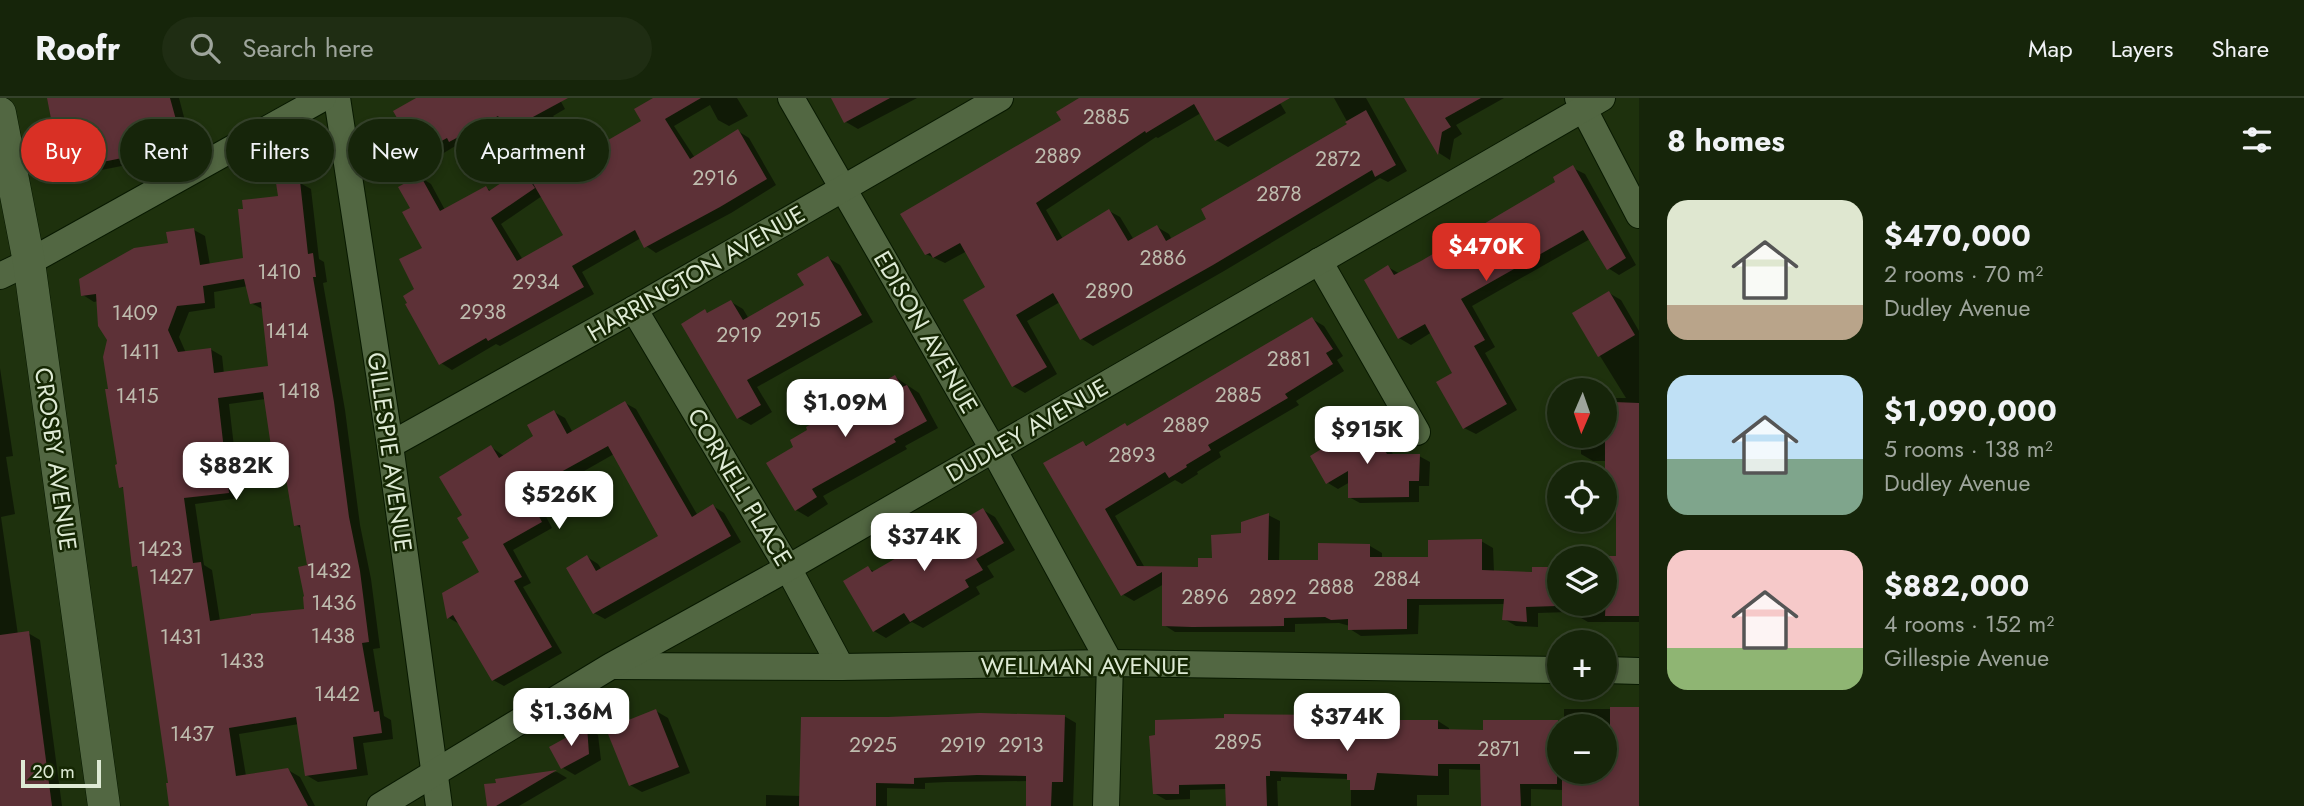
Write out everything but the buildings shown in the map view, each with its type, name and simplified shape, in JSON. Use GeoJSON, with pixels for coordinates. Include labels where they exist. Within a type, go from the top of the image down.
{"type":"FeatureCollection","features":[{"type":"Feature","properties":{"kind":"street"},"geometry":{"type":"LineString","coordinates":[[0,276],[323,98]]}},
{"type":"Feature","properties":{"kind":"street","name":"GILLESPIE AVENUE"},"geometry":{"type":"LineString","coordinates":[[337,98],[390,445],[439,806]]}},
{"type":"Feature","properties":{"kind":"street","name":"EDISON AVENUE"},"geometry":{"type":"LineString","coordinates":[[791,98],[993,449],[1110,663]]}},
{"type":"Feature","properties":{"kind":"street","name":"HARRINGTON AVENUE"},"geometry":{"type":"LineString","coordinates":[[390,445],[634,309],[1000,98]]}},
{"type":"Feature","properties":{"kind":"street"},"geometry":{"type":"LineString","coordinates":[[1588,102],[1639,215]]}},
{"type":"Feature","properties":{"kind":"street","name":"DUDLEY AVENUE"},"geometry":{"type":"LineString","coordinates":[[380,806],[611,666],[788,568],[1588,102]]}},
{"type":"Feature","properties":{"kind":"street","name":"CROSBY AVENUE"},"geometry":{"type":"LineString","coordinates":[[0,113],[29,262],[104,806]]}},
{"type":"Feature","properties":{"kind":"street"},"geometry":{"type":"LineString","coordinates":[[1319,261],[1417,432]]}},
{"type":"Feature","properties":{"kind":"street","name":"CORNELL PLACE"},"geometry":{"type":"LineString","coordinates":[[634,309],[788,568],[841,667]]}},
{"type":"Feature","properties":{"kind":"street"},"geometry":{"type":"LineString","coordinates":[[1106,806],[1110,663]]}},
{"type":"Feature","properties":{"kind":"street","name":"WELLMAN AVENUE"},"geometry":{"type":"LineString","coordinates":[[611,666],[841,667],[1110,663],[1547,670]]}},
{"type":"Feature","properties":{"kind":"street"},"geometry":{"type":"LineString","coordinates":[[1617,670],[1639,671]]}}]}
